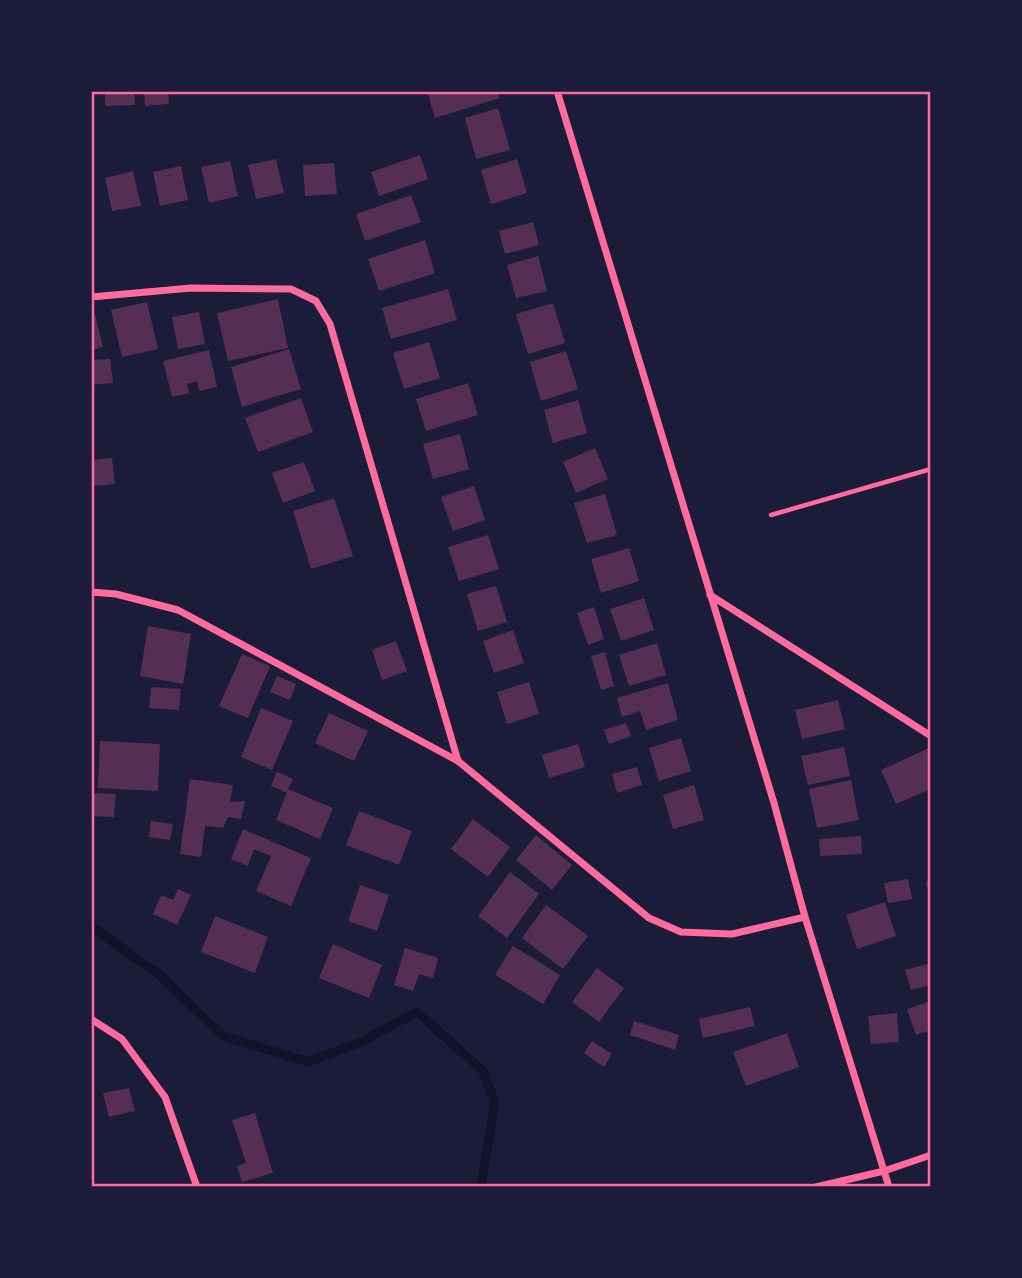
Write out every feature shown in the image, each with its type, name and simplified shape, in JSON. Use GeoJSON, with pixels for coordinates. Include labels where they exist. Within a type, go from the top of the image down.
{"type":"FeatureCollection","features":[{"type":"Feature","properties":{"kind":"street"},"geometry":{"type":"LineString","coordinates":[[557,91],[774,803],[805,917],[889,1187]]}},
{"type":"Feature","properties":{"kind":"street"},"geometry":{"type":"LineString","coordinates":[[91,297],[191,288],[291,289],[316,302],[330,324],[458,761]]}},
{"type":"Feature","properties":{"kind":"street"},"geometry":{"type":"LineString","coordinates":[[91,592],[116,594],[178,610],[458,761],[649,918],[681,932],[732,934],[805,917]]}},
{"type":"Feature","properties":{"kind":"street"},"geometry":{"type":"LineString","coordinates":[[710,594],[931,736]]}},
{"type":"Feature","properties":{"kind":"street"},"geometry":{"type":"LineString","coordinates":[[91,1018],[122,1039],[165,1097],[197,1187]]}},
{"type":"Feature","properties":{"kind":"street"},"geometry":{"type":"LineString","coordinates":[[816,1187],[884,1171],[931,1155]]}},
{"type":"Feature","properties":{"kind":"path"},"geometry":{"type":"LineString","coordinates":[[771,515],[931,469]]}},
{"type":"Feature","properties":{"kind":"building"},"geometry":{"type":"Polygon","coordinates":[[[105,91],[134,91],[135,105],[105,106],[105,91]]]}},
{"type":"Feature","properties":{"kind":"building"},"geometry":{"type":"Polygon","coordinates":[[[144,91],[168,91],[169,104],[145,106],[144,91]]]}},
{"type":"Feature","properties":{"kind":"building"},"geometry":{"type":"Polygon","coordinates":[[[427,91],[498,91],[500,98],[435,118],[427,91]]]}},
{"type":"Feature","properties":{"kind":"building"},"geometry":{"type":"Polygon","coordinates":[[[498,108],[510,150],[476,159],[465,118],[498,108]]]}},
{"type":"Feature","properties":{"kind":"building"},"geometry":{"type":"Polygon","coordinates":[[[420,155],[428,179],[379,196],[371,172],[420,155]]]}},
{"type":"Feature","properties":{"kind":"building"},"geometry":{"type":"Polygon","coordinates":[[[276,159],[284,193],[256,199],[248,165],[276,159]]]}},
{"type":"Feature","properties":{"kind":"building"},"geometry":{"type":"Polygon","coordinates":[[[517,159],[527,193],[491,204],[481,170],[517,159]]]}},
{"type":"Feature","properties":{"kind":"building"},"geometry":{"type":"Polygon","coordinates":[[[230,161],[238,196],[209,203],[201,167],[230,161]]]}},
{"type":"Feature","properties":{"kind":"building"},"geometry":{"type":"Polygon","coordinates":[[[334,163],[337,194],[305,196],[303,165],[334,163]]]}},
{"type":"Feature","properties":{"kind":"building"},"geometry":{"type":"Polygon","coordinates":[[[181,166],[188,200],[160,206],[153,172],[181,166]]]}},
{"type":"Feature","properties":{"kind":"building"},"geometry":{"type":"Polygon","coordinates":[[[133,171],[141,206],[112,211],[105,178],[133,171]]]}},
{"type":"Feature","properties":{"kind":"building"},"geometry":{"type":"Polygon","coordinates":[[[411,195],[421,222],[365,241],[356,214],[411,195]]]}},
{"type":"Feature","properties":{"kind":"building"},"geometry":{"type":"Polygon","coordinates":[[[533,222],[539,245],[505,254],[499,231],[533,222]]]}},
{"type":"Feature","properties":{"kind":"building"},"geometry":{"type":"Polygon","coordinates":[[[425,240],[435,273],[379,291],[368,259],[425,240]]]}},
{"type":"Feature","properties":{"kind":"building"},"geometry":{"type":"Polygon","coordinates":[[[538,256],[547,291],[516,298],[507,265],[538,256]]]}},
{"type":"Feature","properties":{"kind":"building"},"geometry":{"type":"Polygon","coordinates":[[[448,289],[457,320],[391,339],[382,308],[448,289]]]}},
{"type":"Feature","properties":{"kind":"building"},"geometry":{"type":"Polygon","coordinates":[[[278,299],[288,348],[228,361],[217,313],[278,299]]]}},
{"type":"Feature","properties":{"kind":"building"},"geometry":{"type":"Polygon","coordinates":[[[147,302],[158,349],[122,357],[111,310],[147,302]]]}},
{"type":"Feature","properties":{"kind":"building"},"geometry":{"type":"Polygon","coordinates":[[[553,303],[565,343],[528,354],[516,314],[553,303]]]}},
{"type":"Feature","properties":{"kind":"building"},"geometry":{"type":"Polygon","coordinates":[[[199,312],[205,344],[178,349],[172,317],[199,312]]]}},
{"type":"Feature","properties":{"kind":"building"},"geometry":{"type":"Polygon","coordinates":[[[95,314],[103,347],[91,350],[91,315],[95,314]]]}},
{"type":"Feature","properties":{"kind":"building"},"geometry":{"type":"Polygon","coordinates":[[[429,342],[440,378],[404,389],[393,353],[429,342]]]}},
{"type":"Feature","properties":{"kind":"building"},"geometry":{"type":"Polygon","coordinates":[[[289,349],[301,389],[242,407],[231,367],[289,349]]]}},
{"type":"Feature","properties":{"kind":"building"},"geometry":{"type":"Polygon","coordinates":[[[209,350],[217,387],[199,391],[197,381],[187,384],[189,393],[172,397],[163,361],[209,350]]]}},
{"type":"Feature","properties":{"kind":"building"},"geometry":{"type":"Polygon","coordinates":[[[566,351],[578,389],[541,401],[530,362],[566,351]]]}},
{"type":"Feature","properties":{"kind":"building"},"geometry":{"type":"Polygon","coordinates":[[[110,359],[113,383],[91,385],[91,360],[110,359]]]}},
{"type":"Feature","properties":{"kind":"building"},"geometry":{"type":"Polygon","coordinates":[[[468,383],[478,415],[426,431],[416,399],[468,383]]]}},
{"type":"Feature","properties":{"kind":"building"},"geometry":{"type":"Polygon","coordinates":[[[301,398],[313,432],[258,452],[245,418],[301,398]]]}},
{"type":"Feature","properties":{"kind":"building"},"geometry":{"type":"Polygon","coordinates":[[[578,400],[587,433],[553,443],[544,410],[578,400]]]}},
{"type":"Feature","properties":{"kind":"building"},"geometry":{"type":"Polygon","coordinates":[[[460,434],[469,469],[433,479],[423,444],[460,434]]]}},
{"type":"Feature","properties":{"kind":"building"},"geometry":{"type":"Polygon","coordinates":[[[595,448],[608,479],[576,493],[563,462],[595,448]]]}},
{"type":"Feature","properties":{"kind":"building"},"geometry":{"type":"Polygon","coordinates":[[[112,458],[115,484],[91,486],[91,460],[112,458]]]}},
{"type":"Feature","properties":{"kind":"building"},"geometry":{"type":"Polygon","coordinates":[[[304,462],[315,491],[283,503],[272,473],[304,462]]]}},
{"type":"Feature","properties":{"kind":"building"},"geometry":{"type":"Polygon","coordinates":[[[474,486],[485,520],[453,531],[441,497],[474,486]]]}},
{"type":"Feature","properties":{"kind":"building"},"geometry":{"type":"Polygon","coordinates":[[[605,494],[617,535],[587,543],[574,503],[605,494]]]}},
{"type":"Feature","properties":{"kind":"building"},"geometry":{"type":"Polygon","coordinates":[[[334,498],[353,556],[311,569],[293,511],[334,498]]]}},
{"type":"Feature","properties":{"kind":"building"},"geometry":{"type":"Polygon","coordinates":[[[488,535],[499,569],[459,581],[448,547],[488,535]]]}},
{"type":"Feature","properties":{"kind":"building"},"geometry":{"type":"Polygon","coordinates":[[[629,548],[639,581],[601,593],[591,559],[629,548]]]}},
{"type":"Feature","properties":{"kind":"building"},"geometry":{"type":"Polygon","coordinates":[[[496,586],[507,622],[478,631],[467,594],[496,586]]]}},
{"type":"Feature","properties":{"kind":"building"},"geometry":{"type":"Polygon","coordinates":[[[644,598],[654,630],[621,641],[610,609],[644,598]]]}},
{"type":"Feature","properties":{"kind":"building"},"geometry":{"type":"Polygon","coordinates":[[[594,607],[604,639],[588,645],[577,613],[594,607]]]}},
{"type":"Feature","properties":{"kind":"building"},"geometry":{"type":"Polygon","coordinates":[[[148,626],[191,634],[183,684],[140,676],[148,626]]]}},
{"type":"Feature","properties":{"kind":"building"},"geometry":{"type":"Polygon","coordinates":[[[513,630],[524,663],[494,673],[483,641],[513,630]]]}},
{"type":"Feature","properties":{"kind":"building"},"geometry":{"type":"Polygon","coordinates":[[[396,641],[407,671],[382,680],[372,650],[396,641]]]}},
{"type":"Feature","properties":{"kind":"building"},"geometry":{"type":"Polygon","coordinates":[[[657,643],[666,675],[629,686],[619,655],[657,643]]]}},
{"type":"Feature","properties":{"kind":"building"},"geometry":{"type":"Polygon","coordinates":[[[605,652],[614,686],[601,690],[591,656],[605,652]]]}},
{"type":"Feature","properties":{"kind":"building"},"geometry":{"type":"Polygon","coordinates":[[[242,654],[270,666],[248,718],[219,706],[242,654]]]}},
{"type":"Feature","properties":{"kind":"building"},"geometry":{"type":"Polygon","coordinates":[[[277,676],[296,684],[290,700],[270,692],[277,676]]]}},
{"type":"Feature","properties":{"kind":"building"},"geometry":{"type":"Polygon","coordinates":[[[529,682],[539,714],[507,724],[497,692],[529,682]]]}},
{"type":"Feature","properties":{"kind":"building"},"geometry":{"type":"Polygon","coordinates":[[[668,683],[678,720],[646,730],[640,711],[622,717],[617,698],[668,683]]]}},
{"type":"Feature","properties":{"kind":"building"},"geometry":{"type":"Polygon","coordinates":[[[151,687],[181,689],[179,710],[149,708],[151,687]]]}},
{"type":"Feature","properties":{"kind":"building"},"geometry":{"type":"Polygon","coordinates":[[[838,700],[845,729],[802,739],[795,710],[838,700]]]}},
{"type":"Feature","properties":{"kind":"building"},"geometry":{"type":"Polygon","coordinates":[[[261,708],[293,721],[272,770],[241,757],[261,708]]]}},
{"type":"Feature","properties":{"kind":"building"},"geometry":{"type":"Polygon","coordinates":[[[329,713],[368,731],[354,761],[315,743],[329,713]]]}},
{"type":"Feature","properties":{"kind":"building"},"geometry":{"type":"Polygon","coordinates":[[[626,723],[631,736],[609,744],[604,730],[626,723]]]}},
{"type":"Feature","properties":{"kind":"building"},"geometry":{"type":"Polygon","coordinates":[[[681,738],[691,771],[659,781],[649,748],[681,738]]]}},
{"type":"Feature","properties":{"kind":"building"},"geometry":{"type":"Polygon","coordinates":[[[100,741],[160,744],[158,791],[98,788],[100,741]]]}},
{"type":"Feature","properties":{"kind":"building"},"geometry":{"type":"Polygon","coordinates":[[[578,744],[585,767],[549,778],[542,755],[578,744]]]}},
{"type":"Feature","properties":{"kind":"building"},"geometry":{"type":"Polygon","coordinates":[[[844,747],[850,776],[808,785],[801,756],[844,747]]]}},
{"type":"Feature","properties":{"kind":"building"},"geometry":{"type":"Polygon","coordinates":[[[929,748],[931,789],[896,804],[881,770],[929,748]]]}},
{"type":"Feature","properties":{"kind":"building"},"geometry":{"type":"Polygon","coordinates":[[[637,767],[642,785],[617,793],[612,774],[637,767]]]}},
{"type":"Feature","properties":{"kind":"building"},"geometry":{"type":"Polygon","coordinates":[[[277,772],[293,779],[288,789],[333,808],[320,839],[276,820],[287,793],[271,786],[277,772]]]}},
{"type":"Feature","properties":{"kind":"building"},"geometry":{"type":"Polygon","coordinates":[[[190,779],[233,785],[230,802],[245,801],[241,819],[228,817],[223,828],[205,826],[201,857],[180,854],[190,779]]]}},
{"type":"Feature","properties":{"kind":"building"},"geometry":{"type":"Polygon","coordinates":[[[851,780],[859,820],[817,828],[809,789],[851,780]]]}},
{"type":"Feature","properties":{"kind":"building"},"geometry":{"type":"Polygon","coordinates":[[[694,785],[704,820],[673,829],[663,795],[694,785]]]}},
{"type":"Feature","properties":{"kind":"building"},"geometry":{"type":"Polygon","coordinates":[[[94,793],[116,794],[114,817],[93,816],[94,793]]]}},
{"type":"Feature","properties":{"kind":"building"},"geometry":{"type":"Polygon","coordinates":[[[359,811],[412,831],[399,865],[346,845],[359,811]]]}},
{"type":"Feature","properties":{"kind":"building"},"geometry":{"type":"Polygon","coordinates":[[[473,819],[510,847],[488,877],[451,849],[473,819]]]}},
{"type":"Feature","properties":{"kind":"building"},"geometry":{"type":"Polygon","coordinates":[[[151,821],[173,824],[170,840],[149,837],[151,821]]]}},
{"type":"Feature","properties":{"kind":"building"},"geometry":{"type":"Polygon","coordinates":[[[243,829],[311,858],[291,906],[256,891],[271,856],[254,849],[248,866],[231,859],[243,829]]]}},
{"type":"Feature","properties":{"kind":"building"},"geometry":{"type":"Polygon","coordinates":[[[536,835],[572,865],[552,890],[516,860],[536,835]]]}},
{"type":"Feature","properties":{"kind":"building"},"geometry":{"type":"Polygon","coordinates":[[[861,836],[862,854],[820,856],[819,839],[861,836]]]}},
{"type":"Feature","properties":{"kind":"building"},"geometry":{"type":"Polygon","coordinates":[[[510,872],[539,894],[507,938],[478,916],[510,872]]]}},
{"type":"Feature","properties":{"kind":"building"},"geometry":{"type":"Polygon","coordinates":[[[908,879],[912,899],[888,903],[884,883],[908,879]]]}},
{"type":"Feature","properties":{"kind":"building"},"geometry":{"type":"Polygon","coordinates":[[[931,880],[931,901],[930,901],[926,881],[931,880]]]}},
{"type":"Feature","properties":{"kind":"building"},"geometry":{"type":"Polygon","coordinates":[[[360,885],[389,895],[377,931],[348,921],[360,885]]]}},
{"type":"Feature","properties":{"kind":"building"},"geometry":{"type":"Polygon","coordinates":[[[178,889],[191,895],[177,925],[153,914],[161,895],[173,900],[178,889]]]}},
{"type":"Feature","properties":{"kind":"building"},"geometry":{"type":"Polygon","coordinates":[[[885,902],[896,936],[857,949],[846,915],[885,902]]]}},
{"type":"Feature","properties":{"kind":"building"},"geometry":{"type":"Polygon","coordinates":[[[546,905],[588,936],[563,969],[522,938],[546,905]]]}},
{"type":"Feature","properties":{"kind":"building"},"geometry":{"type":"Polygon","coordinates":[[[215,916],[268,937],[255,973],[201,952],[215,916]]]}},
{"type":"Feature","properties":{"kind":"building"},"geometry":{"type":"Polygon","coordinates":[[[333,944],[382,965],[369,998],[319,978],[333,944]]]}},
{"type":"Feature","properties":{"kind":"building"},"geometry":{"type":"Polygon","coordinates":[[[513,946],[560,975],[543,1004],[495,975],[513,946]]]}},
{"type":"Feature","properties":{"kind":"building"},"geometry":{"type":"Polygon","coordinates":[[[405,948],[438,958],[433,978],[419,974],[413,991],[394,985],[405,948]]]}},
{"type":"Feature","properties":{"kind":"building"},"geometry":{"type":"Polygon","coordinates":[[[931,963],[931,985],[911,990],[905,970],[931,963]]]}},
{"type":"Feature","properties":{"kind":"building"},"geometry":{"type":"Polygon","coordinates":[[[597,968],[624,988],[599,1022],[572,1002],[597,968]]]}},
{"type":"Feature","properties":{"kind":"building"},"geometry":{"type":"Polygon","coordinates":[[[931,1001],[931,1030],[916,1035],[907,1009],[931,1001]]]}},
{"type":"Feature","properties":{"kind":"building"},"geometry":{"type":"Polygon","coordinates":[[[750,1007],[755,1026],[703,1038],[699,1019],[750,1007]]]}},
{"type":"Feature","properties":{"kind":"building"},"geometry":{"type":"Polygon","coordinates":[[[897,1013],[899,1042],[871,1044],[868,1016],[897,1013]]]}},
{"type":"Feature","properties":{"kind":"building"},"geometry":{"type":"Polygon","coordinates":[[[634,1021],[679,1035],[675,1050],[630,1035],[634,1021]]]}},
{"type":"Feature","properties":{"kind":"building"},"geometry":{"type":"Polygon","coordinates":[[[787,1033],[799,1067],[746,1086],[733,1052],[787,1033]]]}},
{"type":"Feature","properties":{"kind":"building"},"geometry":{"type":"Polygon","coordinates":[[[592,1041],[612,1054],[604,1067],[584,1053],[592,1041]]]}},
{"type":"Feature","properties":{"kind":"building"},"geometry":{"type":"Polygon","coordinates":[[[129,1088],[135,1111],[109,1117],[103,1093],[129,1088]]]}},
{"type":"Feature","properties":{"kind":"building"},"geometry":{"type":"Polygon","coordinates":[[[255,1113],[273,1173],[242,1182],[237,1166],[246,1163],[232,1120],[255,1113]]]}},
{"type":"Feature","properties":{"kind":"waterway"},"geometry":{"type":"LineString","coordinates":[[91,926],[161,976],[223,1036],[308,1062],[361,1042],[417,1012],[483,1071],[495,1103],[481,1187]]}}]}
